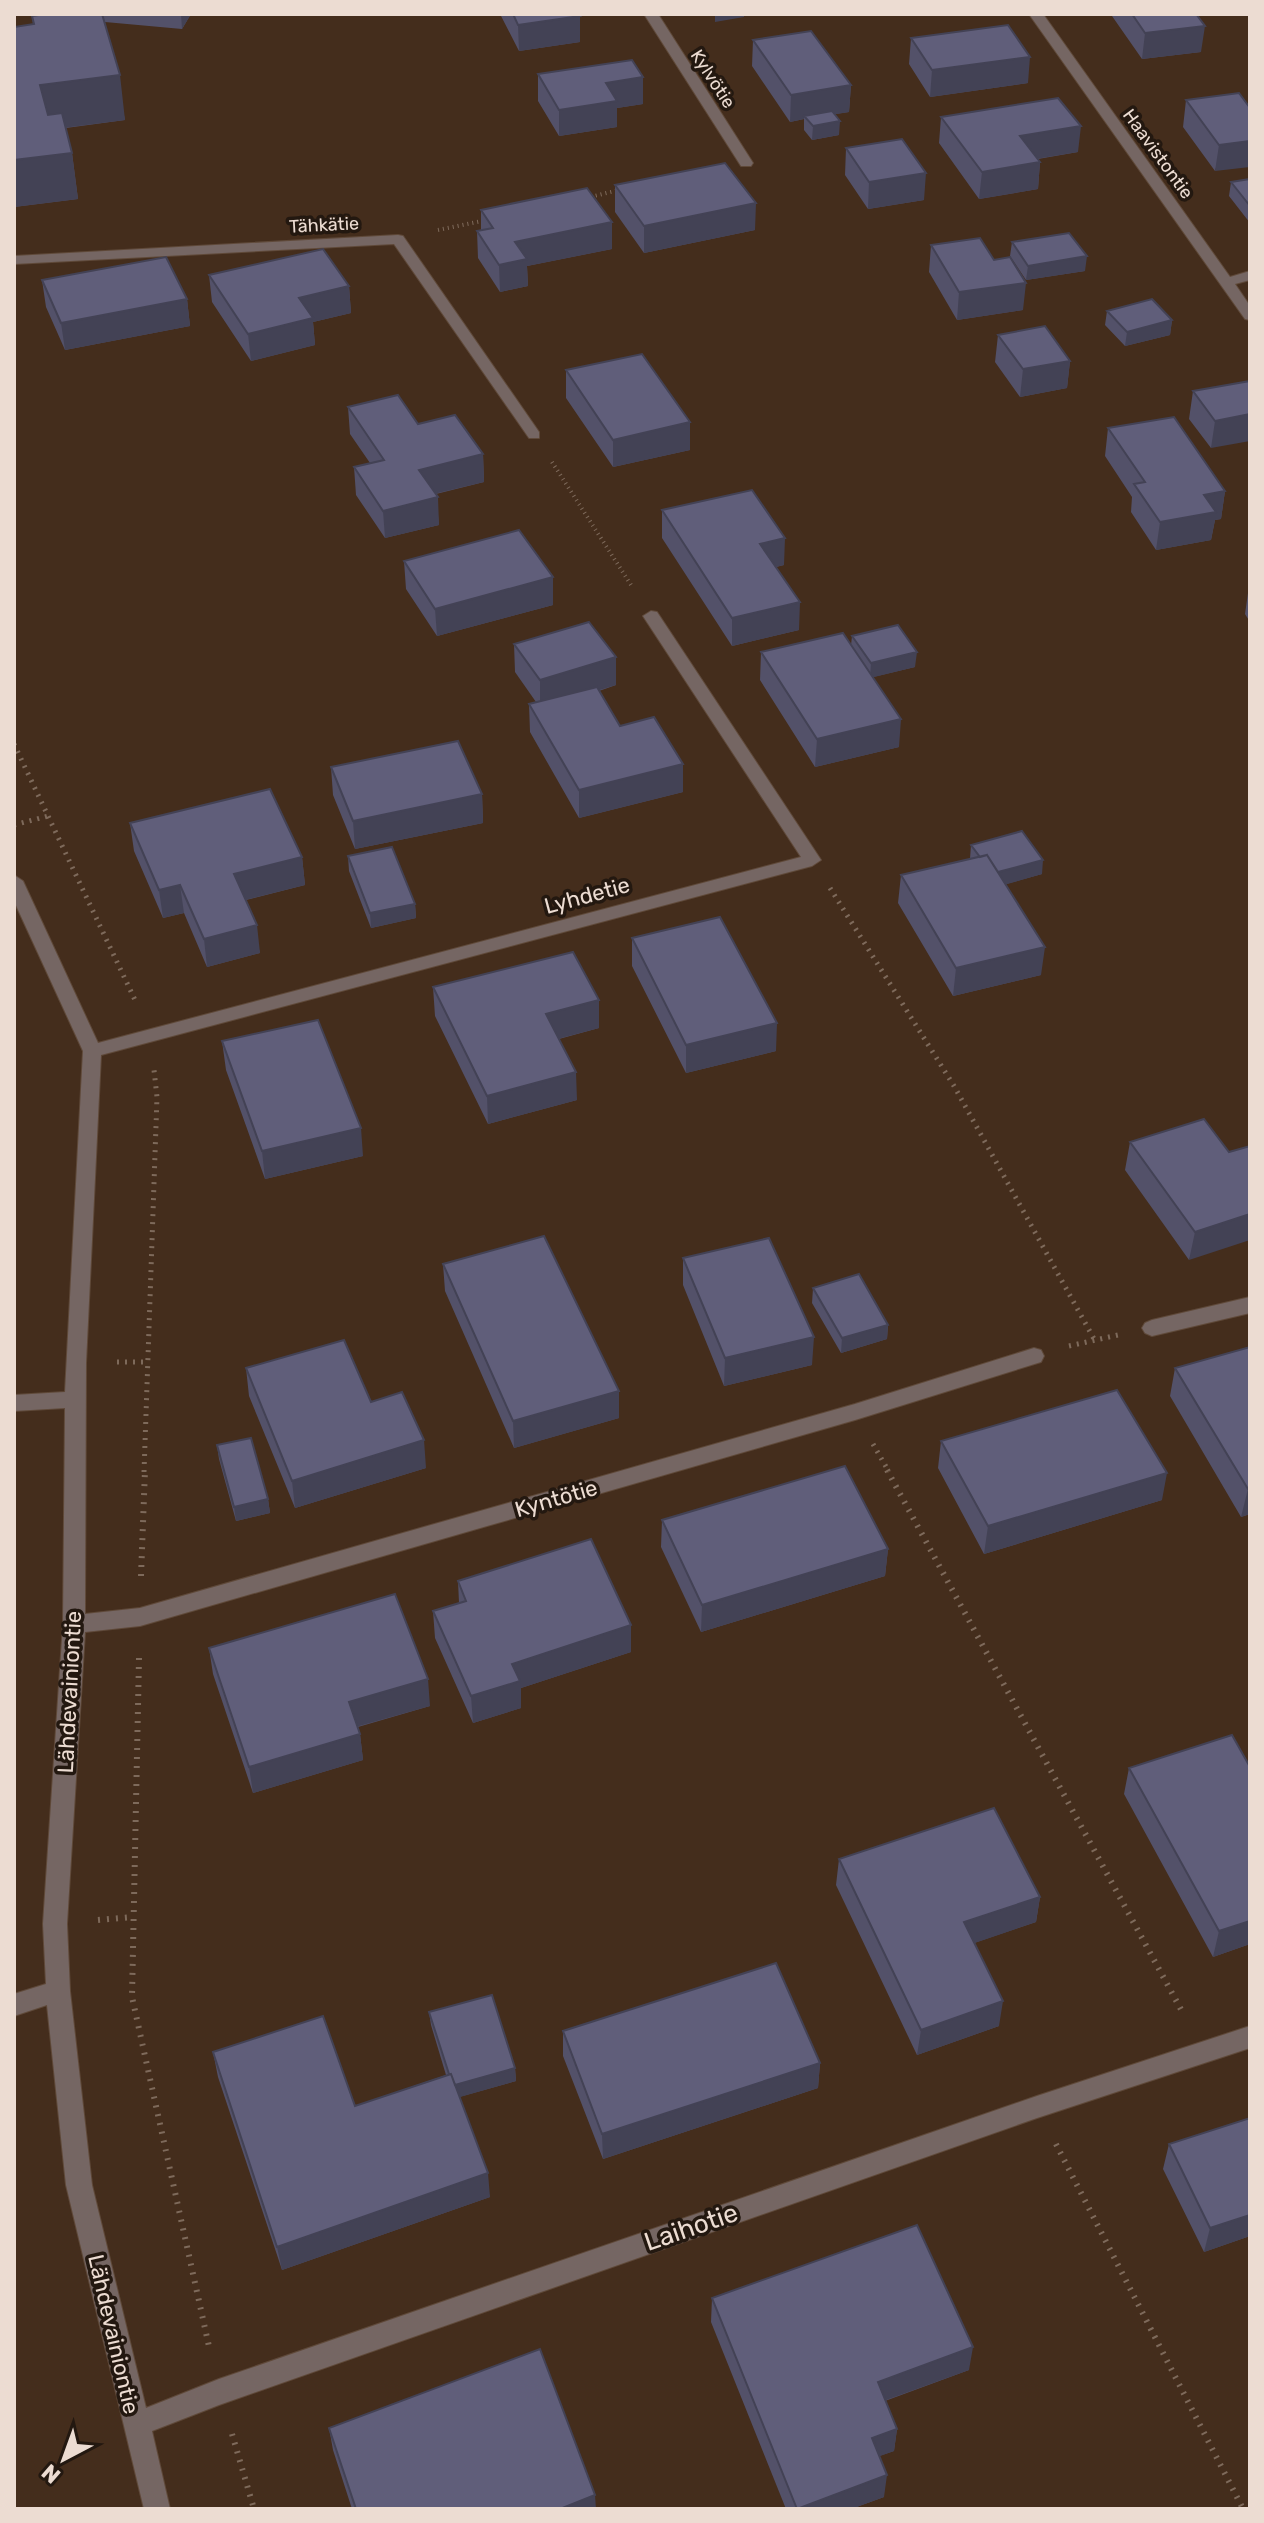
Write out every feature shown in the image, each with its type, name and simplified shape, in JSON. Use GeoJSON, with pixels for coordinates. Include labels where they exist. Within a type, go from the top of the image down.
{"type":"FeatureCollection","features":[{"type":"Feature","properties":{"kind":"street","name":"Kylvötie"},"geometry":{"type":"LineString","coordinates":[[651,14],[746,163]]}},
{"type":"Feature","properties":{"kind":"street","name":"Haavistontie"},"geometry":{"type":"LineString","coordinates":[[1036,14],[1250,316]]}},
{"type":"Feature","properties":{"kind":"street"},"geometry":{"type":"LineString","coordinates":[[398,239],[534,435]]}},
{"type":"Feature","properties":{"kind":"street","name":"Tähkätie"},"geometry":{"type":"LineString","coordinates":[[14,260],[398,239]]}},
{"type":"Feature","properties":{"kind":"street"},"geometry":{"type":"LineString","coordinates":[[1228,282],[1250,275]]}},
{"type":"Feature","properties":{"kind":"street"},"geometry":{"type":"LineString","coordinates":[[651,616],[812,860]]}},
{"type":"Feature","properties":{"kind":"street","name":"Lyhdetie"},"geometry":{"type":"LineString","coordinates":[[92,1051],[812,860]]}},
{"type":"Feature","properties":{"kind":"street","name":"Lähdevainiontie"},"geometry":{"type":"LineString","coordinates":[[14,881],[92,1051],[75,1399],[74,1624],[55,1924],[58,1991],[79,2185],[157,2509]]}},
{"type":"Feature","properties":{"kind":"street"},"geometry":{"type":"LineString","coordinates":[[1152,1328],[1250,1305]]}},
{"type":"Feature","properties":{"kind":"street","name":"Kyntötie"},"geometry":{"type":"LineString","coordinates":[[74,1624],[140,1617],[855,1412],[1034,1356]]}},
{"type":"Feature","properties":{"kind":"street"},"geometry":{"type":"LineString","coordinates":[[14,1403],[75,1399]]}},
{"type":"Feature","properties":{"kind":"street"},"geometry":{"type":"LineString","coordinates":[[14,2005],[58,1991]]}},
{"type":"Feature","properties":{"kind":"street","name":"Laihotie"},"geometry":{"type":"LineString","coordinates":[[135,2425],[219,2392],[1037,2107],[1250,2037]]}},
{"type":"Feature","properties":{"kind":"path"},"geometry":{"type":"LineString","coordinates":[[579,199],[625,189]]}},
{"type":"Feature","properties":{"kind":"path"},"geometry":{"type":"LineString","coordinates":[[398,239],[489,219]]}},
{"type":"Feature","properties":{"kind":"path"},"geometry":{"type":"LineString","coordinates":[[534,435],[651,616]]}},
{"type":"Feature","properties":{"kind":"path"},"geometry":{"type":"LineString","coordinates":[[14,825],[48,816]]}},
{"type":"Feature","properties":{"kind":"path"},"geometry":{"type":"LineString","coordinates":[[812,860],[954,1086],[1094,1339]]}},
{"type":"Feature","properties":{"kind":"path"},"geometry":{"type":"LineString","coordinates":[[1034,1356],[1094,1339],[1152,1328]]}},
{"type":"Feature","properties":{"kind":"path"},"geometry":{"type":"LineString","coordinates":[[855,1412],[1205,2053]]}},
{"type":"Feature","properties":{"kind":"path"},"geometry":{"type":"LineString","coordinates":[[1037,2107],[1243,2509]]}},
{"type":"Feature","properties":{"kind":"building"},"geometry":{"type":"Polygon","coordinates":[[[102,14],[120,75],[40,85],[48,115],[62,113],[72,153],[14,160],[14,27],[34,24],[32,16],[102,14]]]}},
{"type":"Feature","properties":{"kind":"building"},"geometry":{"type":"Polygon","coordinates":[[[513,14],[578,14],[580,16],[518,25],[513,14]]]}},
{"type":"Feature","properties":{"kind":"building"},"geometry":{"type":"Polygon","coordinates":[[[1132,14],[1196,14],[1205,26],[1145,33],[1132,14]]]}},
{"type":"Feature","properties":{"kind":"building"},"geometry":{"type":"Polygon","coordinates":[[[1008,25],[1030,57],[932,70],[911,38],[1008,25]]]}},
{"type":"Feature","properties":{"kind":"building"},"geometry":{"type":"Polygon","coordinates":[[[811,31],[851,85],[791,95],[753,40],[811,31]]]}},
{"type":"Feature","properties":{"kind":"building"},"geometry":{"type":"Polygon","coordinates":[[[632,60],[643,77],[606,83],[617,101],[559,110],[538,74],[632,60]]]}},
{"type":"Feature","properties":{"kind":"building"},"geometry":{"type":"Polygon","coordinates":[[[1239,93],[1250,108],[1250,141],[1219,145],[1186,100],[1239,93]]]}},
{"type":"Feature","properties":{"kind":"building"},"geometry":{"type":"Polygon","coordinates":[[[1058,98],[1081,126],[1020,136],[1040,162],[982,172],[941,117],[1058,98]]]}},
{"type":"Feature","properties":{"kind":"building"},"geometry":{"type":"Polygon","coordinates":[[[832,111],[840,121],[813,126],[804,116],[832,111]]]}},
{"type":"Feature","properties":{"kind":"building"},"geometry":{"type":"Polygon","coordinates":[[[902,139],[926,173],[869,182],[846,148],[902,139]]]}},
{"type":"Feature","properties":{"kind":"building"},"geometry":{"type":"Polygon","coordinates":[[[725,163],[756,203],[644,226],[615,185],[725,163]]]}},
{"type":"Feature","properties":{"kind":"building"},"geometry":{"type":"Polygon","coordinates":[[[1250,179],[1250,206],[1231,182],[1250,179]]]}},
{"type":"Feature","properties":{"kind":"building"},"geometry":{"type":"Polygon","coordinates":[[[587,188],[612,222],[515,242],[527,259],[499,265],[477,231],[493,228],[481,210],[587,188]]]}},
{"type":"Feature","properties":{"kind":"building"},"geometry":{"type":"Polygon","coordinates":[[[1069,233],[1087,256],[1028,266],[1012,242],[1069,233]]]}},
{"type":"Feature","properties":{"kind":"building"},"geometry":{"type":"Polygon","coordinates":[[[980,238],[994,260],[1010,257],[1026,283],[959,292],[931,245],[980,238]]]}},
{"type":"Feature","properties":{"kind":"building"},"geometry":{"type":"Polygon","coordinates":[[[323,249],[349,286],[299,298],[313,318],[248,334],[209,275],[323,249]]]}},
{"type":"Feature","properties":{"kind":"building"},"geometry":{"type":"Polygon","coordinates":[[[166,257],[187,299],[61,323],[42,280],[166,257]]]}},
{"type":"Feature","properties":{"kind":"building"},"geometry":{"type":"Polygon","coordinates":[[[1152,299],[1172,320],[1127,332],[1107,311],[1152,299]]]}},
{"type":"Feature","properties":{"kind":"building"},"geometry":{"type":"Polygon","coordinates":[[[1045,326],[1070,361],[1023,369],[998,335],[1045,326]]]}},
{"type":"Feature","properties":{"kind":"building"},"geometry":{"type":"Polygon","coordinates":[[[642,354],[690,422],[613,440],[566,370],[642,354]]]}},
{"type":"Feature","properties":{"kind":"building"},"geometry":{"type":"Polygon","coordinates":[[[1250,381],[1250,414],[1215,421],[1193,391],[1250,381]]]}},
{"type":"Feature","properties":{"kind":"building"},"geometry":{"type":"Polygon","coordinates":[[[398,395],[418,424],[455,415],[483,454],[419,470],[438,497],[383,511],[354,467],[384,460],[348,407],[398,395]]]}},
{"type":"Feature","properties":{"kind":"building"},"geometry":{"type":"Polygon","coordinates":[[[1174,417],[1225,491],[1204,495],[1216,512],[1160,522],[1134,484],[1145,482],[1108,428],[1174,417]]]}},
{"type":"Feature","properties":{"kind":"building"},"geometry":{"type":"Polygon","coordinates":[[[752,490],[785,538],[760,544],[800,602],[732,618],[662,510],[752,490]]]}},
{"type":"Feature","properties":{"kind":"building"},"geometry":{"type":"Polygon","coordinates":[[[519,530],[553,577],[435,609],[404,561],[519,530]]]}},
{"type":"Feature","properties":{"kind":"building"},"geometry":{"type":"Polygon","coordinates":[[[589,622],[616,657],[540,680],[514,644],[589,622]]]}},
{"type":"Feature","properties":{"kind":"building"},"geometry":{"type":"Polygon","coordinates":[[[898,625],[917,652],[871,663],[852,636],[898,625]]]}},
{"type":"Feature","properties":{"kind":"building"},"geometry":{"type":"Polygon","coordinates":[[[843,633],[901,719],[817,739],[761,652],[843,633]]]}},
{"type":"Feature","properties":{"kind":"building"},"geometry":{"type":"Polygon","coordinates":[[[597,687],[620,726],[654,717],[683,764],[579,790],[529,704],[597,687]]]}},
{"type":"Feature","properties":{"kind":"building"},"geometry":{"type":"Polygon","coordinates":[[[458,741],[482,794],[353,821],[331,767],[458,741]]]}},
{"type":"Feature","properties":{"kind":"building"},"geometry":{"type":"Polygon","coordinates":[[[270,789],[302,857],[234,874],[257,925],[204,939],[180,885],[159,890],[130,823],[270,789]]]}},
{"type":"Feature","properties":{"kind":"building"},"geometry":{"type":"Polygon","coordinates":[[[1022,831],[1043,860],[998,872],[987,855],[980,857],[971,845],[1022,831]]]}},
{"type":"Feature","properties":{"kind":"building"},"geometry":{"type":"Polygon","coordinates":[[[392,847],[415,904],[370,913],[348,856],[392,847]]]}},
{"type":"Feature","properties":{"kind":"building"},"geometry":{"type":"Polygon","coordinates":[[[987,855],[1045,947],[956,968],[901,875],[987,855]]]}},
{"type":"Feature","properties":{"kind":"building"},"geometry":{"type":"Polygon","coordinates":[[[720,917],[777,1023],[686,1045],[632,938],[720,917]]]}},
{"type":"Feature","properties":{"kind":"building"},"geometry":{"type":"Polygon","coordinates":[[[573,952],[599,1000],[546,1014],[576,1072],[487,1096],[433,987],[573,952]]]}},
{"type":"Feature","properties":{"kind":"building"},"geometry":{"type":"Polygon","coordinates":[[[318,1020],[361,1128],[262,1151],[222,1041],[318,1020]]]}},
{"type":"Feature","properties":{"kind":"building"},"geometry":{"type":"Polygon","coordinates":[[[1204,1119],[1229,1152],[1250,1146],[1250,1214],[1195,1232],[1130,1142],[1204,1119]]]}},
{"type":"Feature","properties":{"kind":"building"},"geometry":{"type":"Polygon","coordinates":[[[544,1236],[619,1391],[513,1421],[443,1264],[544,1236]]]}},
{"type":"Feature","properties":{"kind":"building"},"geometry":{"type":"Polygon","coordinates":[[[769,1238],[814,1337],[725,1358],[683,1258],[769,1238]]]}},
{"type":"Feature","properties":{"kind":"building"},"geometry":{"type":"Polygon","coordinates":[[[859,1274],[888,1325],[842,1338],[813,1288],[859,1274]]]}},
{"type":"Feature","properties":{"kind":"building"},"geometry":{"type":"Polygon","coordinates":[[[344,1340],[371,1402],[402,1392],[424,1440],[292,1481],[246,1368],[344,1340]]]}},
{"type":"Feature","properties":{"kind":"building"},"geometry":{"type":"Polygon","coordinates":[[[1250,1347],[1250,1489],[1248,1489],[1175,1368],[1250,1347]]]}},
{"type":"Feature","properties":{"kind":"building"},"geometry":{"type":"Polygon","coordinates":[[[1117,1390],[1167,1473],[988,1526],[941,1441],[1117,1390]]]}},
{"type":"Feature","properties":{"kind":"building"},"geometry":{"type":"Polygon","coordinates":[[[251,1438],[268,1499],[234,1507],[217,1445],[251,1438]]]}},
{"type":"Feature","properties":{"kind":"building"},"geometry":{"type":"Polygon","coordinates":[[[845,1466],[888,1549],[702,1605],[662,1520],[845,1466]]]}},
{"type":"Feature","properties":{"kind":"building"},"geometry":{"type":"Polygon","coordinates":[[[591,1539],[631,1625],[512,1664],[520,1681],[471,1696],[433,1611],[466,1601],[458,1581],[591,1539]]]}},
{"type":"Feature","properties":{"kind":"building"},"geometry":{"type":"Polygon","coordinates":[[[395,1594],[428,1679],[349,1702],[360,1734],[249,1767],[209,1648],[395,1594]]]}},
{"type":"Feature","properties":{"kind":"building"},"geometry":{"type":"Polygon","coordinates":[[[1232,1735],[1250,1767],[1250,1921],[1219,1931],[1129,1768],[1232,1735]]]}},
{"type":"Feature","properties":{"kind":"building"},"geometry":{"type":"Polygon","coordinates":[[[994,1808],[1040,1897],[964,1922],[1003,2001],[921,2030],[839,1859],[994,1808]]]}},
{"type":"Feature","properties":{"kind":"building"},"geometry":{"type":"Polygon","coordinates":[[[776,1963],[820,2063],[602,2134],[563,2031],[776,1963]]]}},
{"type":"Feature","properties":{"kind":"building"},"geometry":{"type":"Polygon","coordinates":[[[492,1995],[515,2068],[455,2085],[429,2012],[492,1995]]]}},
{"type":"Feature","properties":{"kind":"building"},"geometry":{"type":"Polygon","coordinates":[[[323,2016],[355,2106],[451,2074],[488,2173],[277,2247],[213,2052],[323,2016]]]}},
{"type":"Feature","properties":{"kind":"building"},"geometry":{"type":"Polygon","coordinates":[[[1250,2118],[1250,2215],[1210,2228],[1169,2144],[1250,2118]]]}},
{"type":"Feature","properties":{"kind":"building"},"geometry":{"type":"Polygon","coordinates":[[[917,2225],[973,2347],[878,2382],[897,2429],[872,2438],[887,2475],[797,2509],[712,2298],[917,2225]]]}},
{"type":"Feature","properties":{"kind":"building"},"geometry":{"type":"Polygon","coordinates":[[[540,2349],[595,2495],[560,2509],[356,2509],[329,2428],[540,2349]]]}}]}
